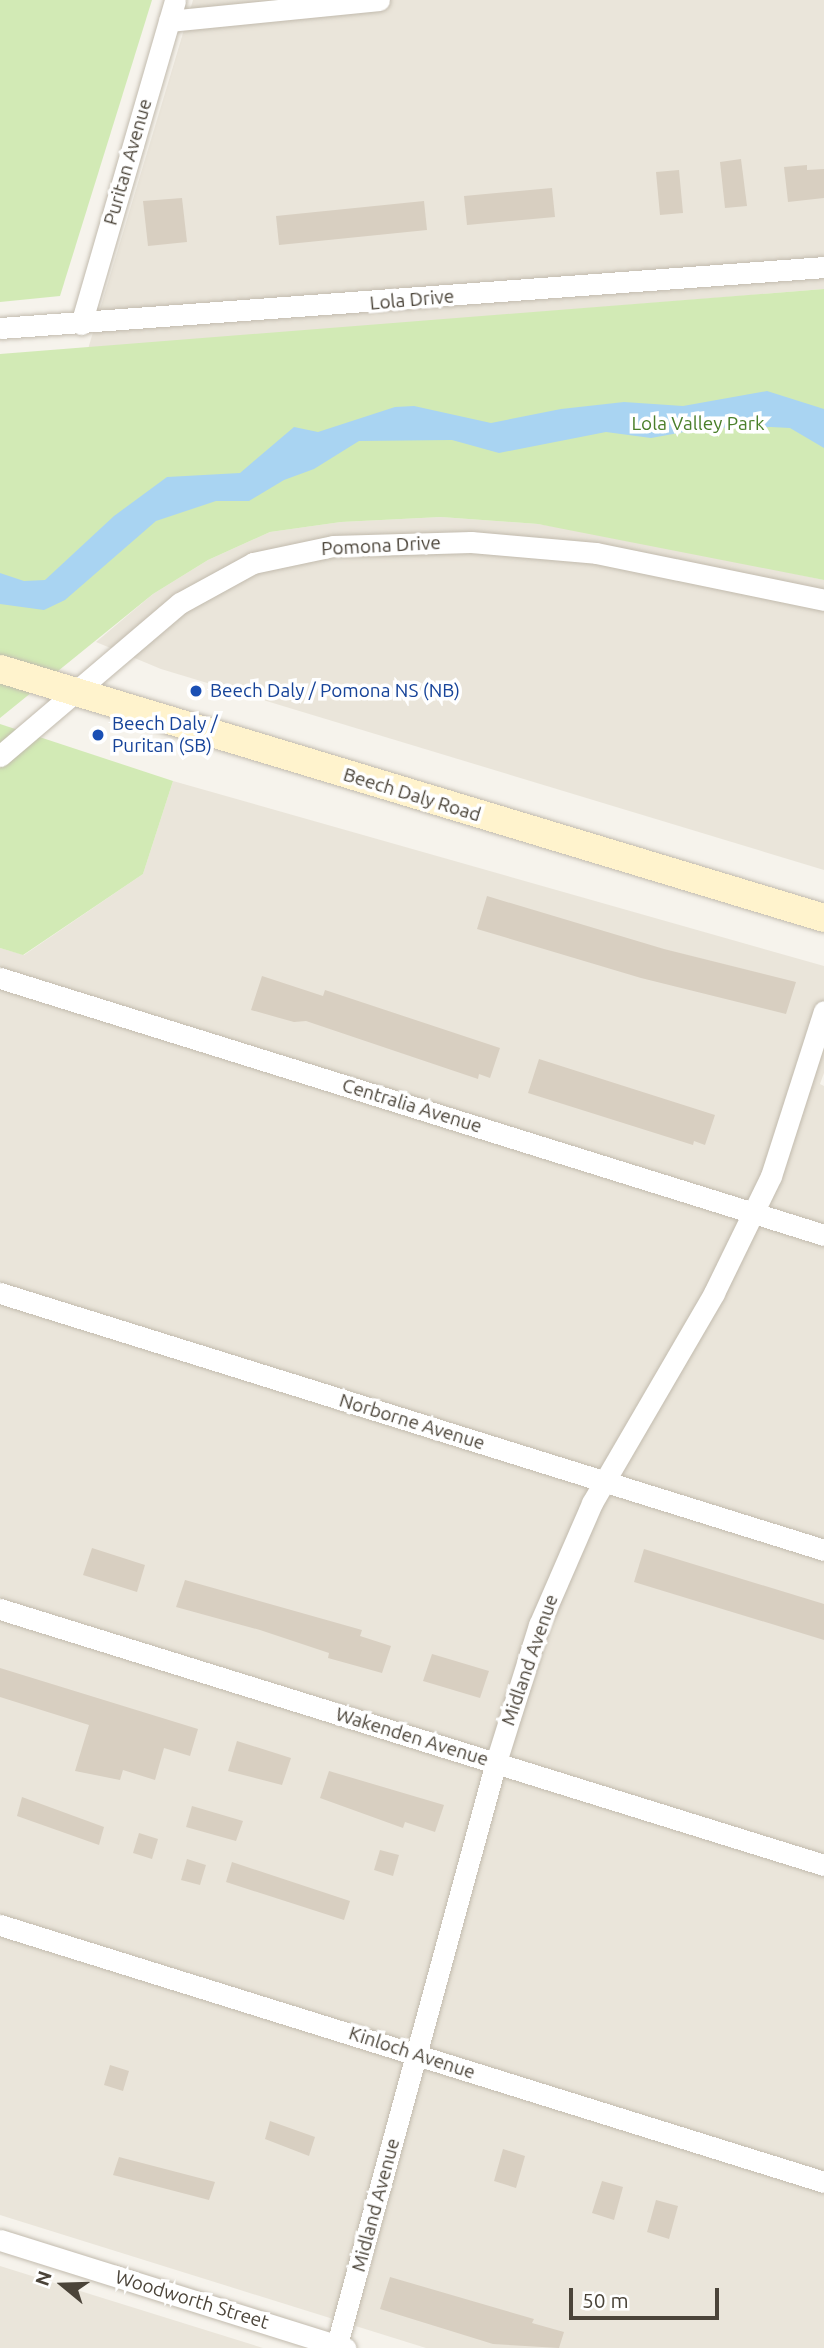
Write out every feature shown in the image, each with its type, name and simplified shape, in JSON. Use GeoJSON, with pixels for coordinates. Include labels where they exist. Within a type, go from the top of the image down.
{"type":"FeatureCollection","features":[{"type":"Feature","properties":{"kind":"main road","name":"Beech Daly Road"},"geometry":{"type":"LineString","coordinates":[[0,669],[824,918]]}},
{"type":"Feature","properties":{"kind":"street","name":"Puritan Avenue"},"geometry":{"type":"LineString","coordinates":[[81,324],[176,0]]}},
{"type":"Feature","properties":{"kind":"street"},"geometry":{"type":"LineString","coordinates":[[169,21],[379,0]]}},
{"type":"Feature","properties":{"kind":"street","name":"Lola Drive"},"geometry":{"type":"LineString","coordinates":[[0,328],[824,267]]}},
{"type":"Feature","properties":{"kind":"street","name":"Pomona Drive"},"geometry":{"type":"LineString","coordinates":[[0,756],[180,603],[227,574],[253,563],[333,545],[471,542],[596,553],[824,600]]}},
{"type":"Feature","properties":{"kind":"street","name":"Centralia Avenue"},"geometry":{"type":"LineString","coordinates":[[0,978],[824,1235]]}},
{"type":"Feature","properties":{"kind":"street","name":"Midland Avenue"},"geometry":{"type":"LineString","coordinates":[[340,2347],[496,1762],[540,1625],[604,1482],[714,1293],[752,1213],[786,1132],[824,1011]]}},
{"type":"Feature","properties":{"kind":"street","name":"Norborne Avenue"},"geometry":{"type":"LineString","coordinates":[[0,1293],[824,1550]]}},
{"type":"Feature","properties":{"kind":"street","name":"Wakenden Avenue"},"geometry":{"type":"LineString","coordinates":[[0,1609],[824,1865]]}},
{"type":"Feature","properties":{"kind":"street","name":"Kinloch Avenue"},"geometry":{"type":"LineString","coordinates":[[0,1925],[824,2182]]}},
{"type":"Feature","properties":{"kind":"street","name":"Woodworth Street"},"geometry":{"type":"LineString","coordinates":[[0,2240],[340,2347]]}},
{"type":"Feature","properties":{"kind":"shaded area"},"geometry":{"type":"Polygon","coordinates":[[[193,0],[824,0],[824,289],[88,349],[193,0]]]}},
{"type":"Feature","properties":{"kind":"shaded area"},"geometry":{"type":"Polygon","coordinates":[[[441,517],[538,524],[626,538],[824,580],[824,870],[161,669],[96,642],[153,594],[208,560],[270,532],[341,522],[441,517]]]}},
{"type":"Feature","properties":{"kind":"shaded area"},"geometry":{"type":"Polygon","coordinates":[[[173,781],[824,966],[824,1073],[820,1084],[824,1086],[824,2348],[426,2348],[0,2215],[0,948],[24,955],[143,874],[173,781]]]}},
{"type":"Feature","properties":{"kind":"shaded area"},"geometry":{"type":"Polygon","coordinates":[[[0,2266],[263,2348],[0,2348],[0,2266]]]}},
{"type":"Feature","properties":{"kind":"green space"},"geometry":{"type":"Polygon","coordinates":[[[0,0],[152,0],[60,296],[0,302],[0,0]]]}},
{"type":"Feature","properties":{"kind":"green space","name":"Lola Valley Park"},"geometry":{"type":"Polygon","coordinates":[[[824,289],[824,580],[538,524],[441,517],[341,522],[270,532],[208,560],[153,594],[0,718],[0,354],[824,289]]]}},
{"type":"Feature","properties":{"kind":"green space"},"geometry":{"type":"Polygon","coordinates":[[[0,724],[173,781],[143,874],[23,955],[0,948],[0,724]]]}},
{"type":"Feature","properties":{"kind":"water"},"geometry":{"type":"Polygon","coordinates":[[[767,391],[824,409],[824,448],[790,428],[771,427],[706,428],[651,438],[606,432],[499,453],[452,440],[359,441],[314,469],[284,480],[249,501],[216,501],[156,521],[65,600],[44,610],[0,604],[0,573],[24,581],[45,580],[114,516],[167,477],[240,473],[294,427],[318,432],[395,407],[414,406],[491,423],[561,409],[624,402],[683,406],[767,391]]]}},
{"type":"Feature","properties":{"kind":"building"},"geometry":{"type":"Polygon","coordinates":[[[741,159],[747,206],[725,208],[720,162],[741,159]]]}},
{"type":"Feature","properties":{"kind":"building"},"geometry":{"type":"Polygon","coordinates":[[[807,165],[807,170],[824,169],[824,198],[788,202],[784,167],[807,165]]]}},
{"type":"Feature","properties":{"kind":"building"},"geometry":{"type":"Polygon","coordinates":[[[679,170],[683,213],[660,215],[656,172],[679,170]]]}},
{"type":"Feature","properties":{"kind":"building"},"geometry":{"type":"Polygon","coordinates":[[[552,188],[555,217],[467,225],[464,196],[552,188]]]}},
{"type":"Feature","properties":{"kind":"building"},"geometry":{"type":"Polygon","coordinates":[[[182,198],[187,242],[148,246],[143,201],[182,198]]]}},
{"type":"Feature","properties":{"kind":"building"},"geometry":{"type":"Polygon","coordinates":[[[424,201],[427,230],[279,245],[276,216],[424,201]]]}},
{"type":"Feature","properties":{"kind":"building"},"geometry":{"type":"Polygon","coordinates":[[[487,896],[664,949],[796,982],[786,1014],[641,978],[477,929],[487,896]]]}},
{"type":"Feature","properties":{"kind":"building"},"geometry":{"type":"Polygon","coordinates":[[[262,976],[323,996],[325,990],[500,1048],[490,1078],[479,1074],[478,1079],[306,1021],[294,1022],[251,1010],[262,976]]]}},
{"type":"Feature","properties":{"kind":"building"},"geometry":{"type":"Polygon","coordinates":[[[539,1059],[715,1115],[705,1145],[694,1141],[693,1145],[528,1093],[539,1059]]]}},
{"type":"Feature","properties":{"kind":"building"},"geometry":{"type":"Polygon","coordinates":[[[92,1548],[145,1565],[137,1592],[83,1575],[92,1548]]]}},
{"type":"Feature","properties":{"kind":"building"},"geometry":{"type":"Polygon","coordinates":[[[644,1549],[824,1604],[824,1640],[634,1582],[644,1549]]]}},
{"type":"Feature","properties":{"kind":"building"},"geometry":{"type":"Polygon","coordinates":[[[185,1580],[362,1630],[360,1636],[391,1646],[382,1673],[328,1658],[329,1653],[260,1630],[176,1607],[185,1580]]]}},
{"type":"Feature","properties":{"kind":"building"},"geometry":{"type":"Polygon","coordinates":[[[432,1654],[489,1671],[480,1698],[423,1681],[432,1654]]]}},
{"type":"Feature","properties":{"kind":"building"},"geometry":{"type":"Polygon","coordinates":[[[0,1668],[198,1729],[190,1756],[164,1748],[155,1780],[123,1770],[120,1780],[75,1771],[89,1725],[0,1697],[0,1668]]]}},
{"type":"Feature","properties":{"kind":"building"},"geometry":{"type":"Polygon","coordinates":[[[237,1741],[291,1758],[282,1785],[228,1771],[237,1741]]]}},
{"type":"Feature","properties":{"kind":"building"},"geometry":{"type":"Polygon","coordinates":[[[329,1771],[444,1805],[435,1832],[405,1822],[403,1828],[320,1798],[329,1771]]]}},
{"type":"Feature","properties":{"kind":"building"},"geometry":{"type":"Polygon","coordinates":[[[22,1797],[104,1827],[99,1845],[17,1816],[22,1797]]]}},
{"type":"Feature","properties":{"kind":"building"},"geometry":{"type":"Polygon","coordinates":[[[192,1806],[243,1821],[236,1841],[186,1827],[192,1806]]]}},
{"type":"Feature","properties":{"kind":"building"},"geometry":{"type":"Polygon","coordinates":[[[139,1833],[158,1839],[152,1859],[133,1853],[139,1833]]]}},
{"type":"Feature","properties":{"kind":"building"},"geometry":{"type":"Polygon","coordinates":[[[380,1850],[399,1855],[393,1876],[374,1870],[380,1850]]]}},
{"type":"Feature","properties":{"kind":"building"},"geometry":{"type":"Polygon","coordinates":[[[187,1859],[206,1865],[200,1885],[181,1880],[187,1859]]]}},
{"type":"Feature","properties":{"kind":"building"},"geometry":{"type":"Polygon","coordinates":[[[232,1862],[350,1901],[344,1920],[226,1882],[232,1862]]]}},
{"type":"Feature","properties":{"kind":"building"},"geometry":{"type":"Polygon","coordinates":[[[110,2065],[129,2071],[123,2091],[104,2085],[110,2065]]]}},
{"type":"Feature","properties":{"kind":"building"},"geometry":{"type":"Polygon","coordinates":[[[270,2121],[315,2137],[309,2156],[265,2139],[270,2121]]]}},
{"type":"Feature","properties":{"kind":"building"},"geometry":{"type":"Polygon","coordinates":[[[503,2149],[525,2156],[516,2188],[494,2181],[503,2149]]]}},
{"type":"Feature","properties":{"kind":"building"},"geometry":{"type":"Polygon","coordinates":[[[119,2157],[215,2182],[209,2200],[113,2175],[119,2157]]]}},
{"type":"Feature","properties":{"kind":"building"},"geometry":{"type":"Polygon","coordinates":[[[602,2181],[623,2187],[614,2220],[592,2213],[602,2181]]]}},
{"type":"Feature","properties":{"kind":"building"},"geometry":{"type":"Polygon","coordinates":[[[656,2200],[678,2206],[669,2239],[647,2232],[656,2200]]]}},
{"type":"Feature","properties":{"kind":"building"},"geometry":{"type":"Polygon","coordinates":[[[390,2277],[534,2319],[532,2323],[564,2332],[559,2348],[493,2344],[380,2309],[390,2277]]]}},
{"type":"Feature","properties":{"kind":"place","name":"Beech Daly / Pomona NS (NB)"},"geometry":{"type":"Point","coordinates":[196,691]}},
{"type":"Feature","properties":{"kind":"place","name":"Beech Daly / Puritan (SB)"},"geometry":{"type":"Point","coordinates":[98,735]}}]}
